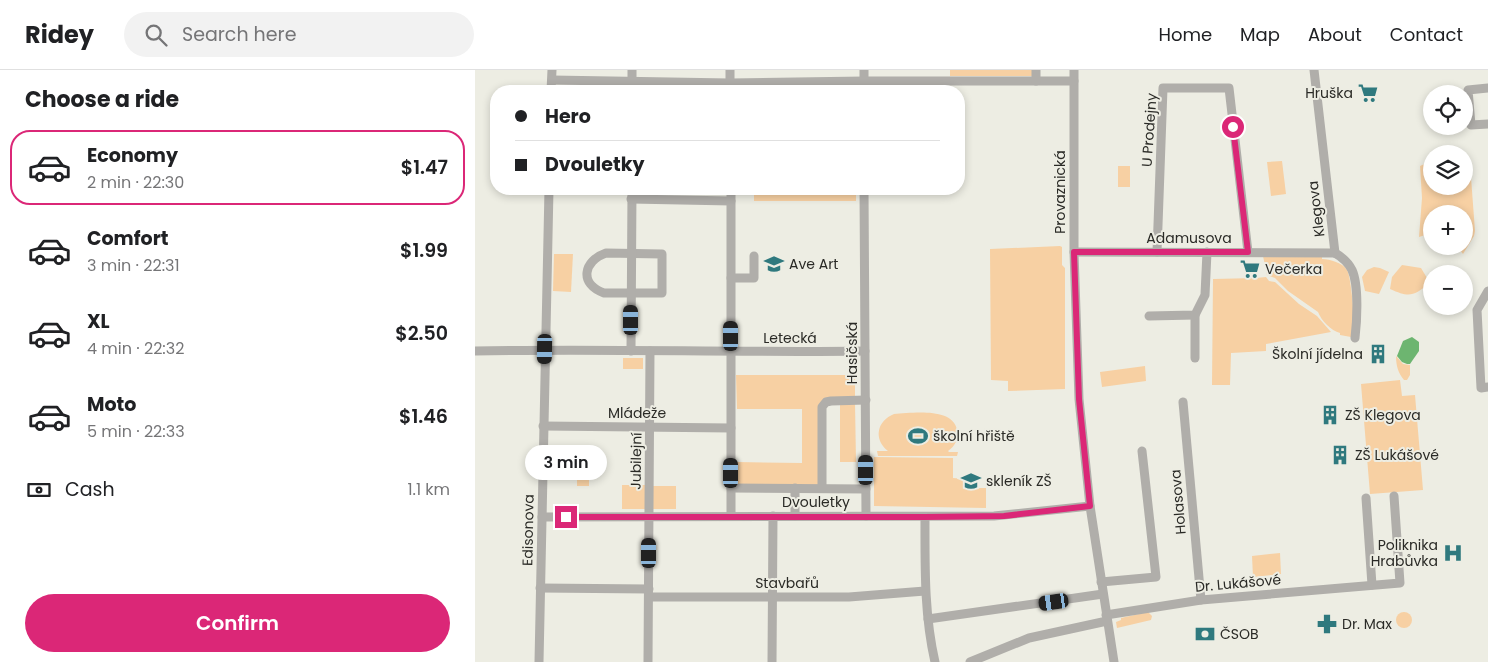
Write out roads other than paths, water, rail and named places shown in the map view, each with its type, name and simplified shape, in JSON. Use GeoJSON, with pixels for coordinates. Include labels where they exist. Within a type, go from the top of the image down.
{"type":"FeatureCollection","features":[{"type":"Feature","properties":{"kind":"street"},"geometry":{"type":"LineString","coordinates":[[552,70],[552,85]]}},
{"type":"Feature","properties":{"kind":"street"},"geometry":{"type":"LineString","coordinates":[[632,70],[632,85]]}},
{"type":"Feature","properties":{"kind":"street"},"geometry":{"type":"LineString","coordinates":[[730,70],[730,85]]}},
{"type":"Feature","properties":{"kind":"street"},"geometry":{"type":"LineString","coordinates":[[864,70],[864,85]]}},
{"type":"Feature","properties":{"kind":"street"},"geometry":{"type":"LineString","coordinates":[[1035,81],[1036,70]]}},
{"type":"Feature","properties":{"kind":"street","name":"Provaznická"},"geometry":{"type":"LineString","coordinates":[[1074,70],[1074,252],[1079,399],[1090,506],[1114,662]]}},
{"type":"Feature","properties":{"kind":"street","name":"Klegova"},"geometry":{"type":"LineString","coordinates":[[1313,70],[1335,253],[1349,265],[1354,275],[1357,319],[1355,338]]}},
{"type":"Feature","properties":{"kind":"street"},"geometry":{"type":"LineString","coordinates":[[552,80],[609,85]]}},
{"type":"Feature","properties":{"kind":"street"},"geometry":{"type":"LineString","coordinates":[[775,85],[864,81],[1074,81]]}},
{"type":"Feature","properties":{"kind":"street","name":"U Prodejny"},"geometry":{"type":"LineString","coordinates":[[1157,252],[1163,88],[1229,88],[1248,252]]}},
{"type":"Feature","properties":{"kind":"street"},"geometry":{"type":"LineString","coordinates":[[1488,88],[1468,90],[1471,125],[1488,124]]}},
{"type":"Feature","properties":{"kind":"street","name":"Edisonova"},"geometry":{"type":"LineString","coordinates":[[539,662],[549,195]]}},
{"type":"Feature","properties":{"kind":"street"},"geometry":{"type":"LineString","coordinates":[[631,195],[631,351]]}},
{"type":"Feature","properties":{"kind":"street"},"geometry":{"type":"LineString","coordinates":[[731,195],[731,516]]}},
{"type":"Feature","properties":{"kind":"street","name":"Hasičská"},"geometry":{"type":"LineString","coordinates":[[864,195],[866,516]]}},
{"type":"Feature","properties":{"kind":"street"},"geometry":{"type":"LineString","coordinates":[[631,199],[731,201]]}},
{"type":"Feature","properties":{"kind":"street","name":"Adamusova"},"geometry":{"type":"LineString","coordinates":[[1074,252],[1335,253]]}},
{"type":"Feature","properties":{"kind":"street"},"geometry":{"type":"LineString","coordinates":[[1195,358],[1195,315],[1205,295],[1207,252]]}},
{"type":"Feature","properties":{"kind":"street"},"geometry":{"type":"LineString","coordinates":[[606,253],[662,254],[662,293],[631,293],[604,293],[596,290],[590,284],[587,277],[590,262],[597,256],[606,253]]}},
{"type":"Feature","properties":{"kind":"street"},"geometry":{"type":"LineString","coordinates":[[731,278],[754,278],[754,256]]}},
{"type":"Feature","properties":{"kind":"street"},"geometry":{"type":"LineString","coordinates":[[1488,291],[1477,310],[1481,388],[1488,387]]}},
{"type":"Feature","properties":{"kind":"street"},"geometry":{"type":"LineString","coordinates":[[1149,316],[1195,315]]}},
{"type":"Feature","properties":{"kind":"street","name":"Letecká"},"geometry":{"type":"LineString","coordinates":[[475,351],[545,349],[731,352],[865,351]]}},
{"type":"Feature","properties":{"kind":"street","name":"Jubilejní"},"geometry":{"type":"LineString","coordinates":[[648,662],[650,351]]}},
{"type":"Feature","properties":{"kind":"street"},"geometry":{"type":"LineString","coordinates":[[822,488],[822,407],[826,402],[831,401],[865,400]]}},
{"type":"Feature","properties":{"kind":"street","name":"Holasova"},"geometry":{"type":"LineString","coordinates":[[1183,402],[1201,600]]}},
{"type":"Feature","properties":{"kind":"street","name":"Mládeže"},"geometry":{"type":"LineString","coordinates":[[543,426],[731,428]]}},
{"type":"Feature","properties":{"kind":"street"},"geometry":{"type":"LineString","coordinates":[[1101,582],[1156,577],[1142,451]]}},
{"type":"Feature","properties":{"kind":"street"},"geometry":{"type":"LineString","coordinates":[[731,488],[866,489]]}},
{"type":"Feature","properties":{"kind":"street"},"geometry":{"type":"LineString","coordinates":[[795,488],[795,516]]}},
{"type":"Feature","properties":{"kind":"street","name":"Dr. Lukášové"},"geometry":{"type":"LineString","coordinates":[[970,662],[1029,638],[1107,618],[1201,600],[1401,582],[1395,496]]}},
{"type":"Feature","properties":{"kind":"street"},"geometry":{"type":"LineString","coordinates":[[1366,498],[1372,585]]}},
{"type":"Feature","properties":{"kind":"street","name":"Dvouletky"},"geometry":{"type":"LineString","coordinates":[[542,517],[1004,516],[1090,506]]}},
{"type":"Feature","properties":{"kind":"street"},"geometry":{"type":"LineString","coordinates":[[772,662],[773,516]]}},
{"type":"Feature","properties":{"kind":"street"},"geometry":{"type":"LineString","coordinates":[[925,517],[925,591],[935,662]]}},
{"type":"Feature","properties":{"kind":"street","name":"Stavbařů"},"geometry":{"type":"LineString","coordinates":[[541,588],[772,597],[849,597],[925,591]]}},
{"type":"Feature","properties":{"kind":"street"},"geometry":{"type":"LineString","coordinates":[[928,619],[1103,594]]}},
{"type":"Feature","properties":{"kind":"place","name":"Hruška"},"geometry":{"type":"Point","coordinates":[1368,93]}},
{"type":"Feature","properties":{"kind":"place","name":"Ave Art"},"geometry":{"type":"Point","coordinates":[774,264]}},
{"type":"Feature","properties":{"kind":"place","name":"Večerka"},"geometry":{"type":"Point","coordinates":[1250,269]}},
{"type":"Feature","properties":{"kind":"place","name":"Školní jídelna"},"geometry":{"type":"Point","coordinates":[1378,354]}},
{"type":"Feature","properties":{"kind":"place","name":"ZŠ Klegova"},"geometry":{"type":"Point","coordinates":[1330,415]}},
{"type":"Feature","properties":{"kind":"place","name":"školní hřiště"},"geometry":{"type":"Point","coordinates":[918,436]}},
{"type":"Feature","properties":{"kind":"place","name":"ZŠ Lukášové"},"geometry":{"type":"Point","coordinates":[1340,455]}},
{"type":"Feature","properties":{"kind":"place","name":"skleník ZŠ"},"geometry":{"type":"Point","coordinates":[971,481]}},
{"type":"Feature","properties":{"kind":"place","name":"Poliknika Hrabůvka"},"geometry":{"type":"Point","coordinates":[1453,553]}},
{"type":"Feature","properties":{"kind":"place","name":"Dr. Max"},"geometry":{"type":"Point","coordinates":[1327,624]}},
{"type":"Feature","properties":{"kind":"place","name":"ČSOB"},"geometry":{"type":"Point","coordinates":[1205,634]}}]}
